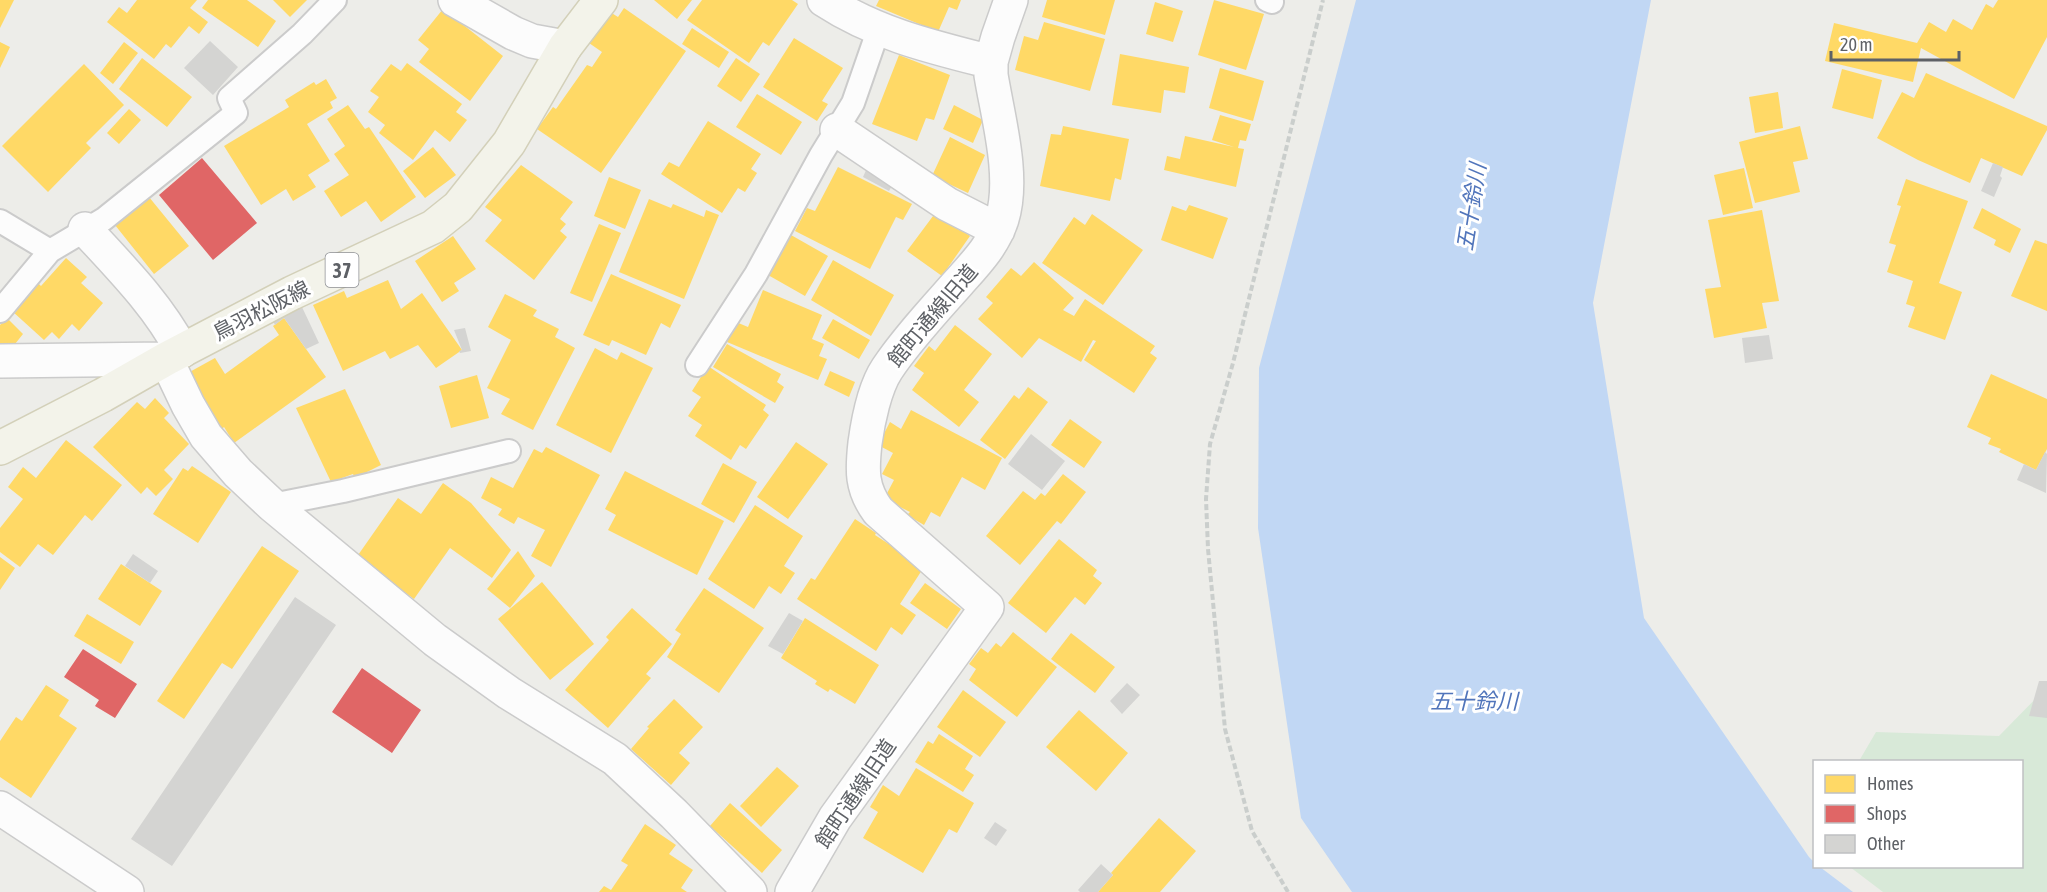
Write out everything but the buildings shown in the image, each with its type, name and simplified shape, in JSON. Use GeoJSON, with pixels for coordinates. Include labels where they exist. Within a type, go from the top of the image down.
{"type":"FeatureCollection","features":[{"type":"Feature","properties":{"kind":"main road","name":"鳥羽松阪線"},"geometry":{"type":"LineString","coordinates":[[0,448],[292,293],[433,227],[458,207],[509,143],[565,47],[601,0]]}},
{"type":"Feature","properties":{"kind":"street"},"geometry":{"type":"LineString","coordinates":[[455,0],[513,33],[532,41],[565,47]]}},
{"type":"Feature","properties":{"kind":"street"},"geometry":{"type":"LineString","coordinates":[[824,0],[845,14],[919,44],[992,62]]}},
{"type":"Feature","properties":{"kind":"street","name":"館町通線旧道"},"geometry":{"type":"LineString","coordinates":[[792,892],[835,818],[987,607],[879,511],[869,499],[862,472],[866,435],[875,399],[886,370],[992,245],[998,230],[1007,198],[1007,172],[991,75],[998,37],[1011,0]]}},
{"type":"Feature","properties":{"kind":"street"},"geometry":{"type":"LineString","coordinates":[[837,130],[947,204],[998,230]]}},
{"type":"Feature","properties":{"kind":"street"},"geometry":{"type":"LineString","coordinates":[[85,230],[140,290],[171,329],[174,355],[188,405],[206,436],[238,473],[272,505],[435,640],[509,693],[615,759],[674,814],[750,892]]}},
{"type":"Feature","properties":{"kind":"street"},"geometry":{"type":"LineString","coordinates":[[0,361],[174,355]]}},
{"type":"Feature","properties":{"kind":"street"},"geometry":{"type":"LineString","coordinates":[[0,808],[128,892]]}},
{"type":"Feature","properties":{"kind":"lane"},"geometry":{"type":"LineString","coordinates":[[0,311],[50,251],[104,219],[236,113],[229,98],[302,34],[335,0]]}},
{"type":"Feature","properties":{"kind":"lane"},"geometry":{"type":"LineString","coordinates":[[697,365],[756,274],[821,155],[853,103],[879,28]]}},
{"type":"Feature","properties":{"kind":"lane"},"geometry":{"type":"LineString","coordinates":[[0,221],[50,251]]}},
{"type":"Feature","properties":{"kind":"lane"},"geometry":{"type":"LineString","coordinates":[[272,505],[343,491],[509,451]]}},
{"type":"Feature","properties":{"kind":"path"},"geometry":{"type":"LineString","coordinates":[[1288,892],[1252,831],[1226,729],[1208,549],[1206,499],[1210,444],[1233,363],[1323,0]]}},
{"type":"Feature","properties":{"kind":"green space"},"geometry":{"type":"Polygon","coordinates":[[[2047,687],[2047,892],[1883,892],[1851,868],[2023,868],[2023,760],[1860,760],[1876,732],[1999,736],[2047,687]]]}},
{"type":"Feature","properties":{"kind":"water","name":"五十鈴川"},"geometry":{"type":"Polygon","coordinates":[[[1356,0],[1651,0],[1593,303],[1644,618],[1813,861],[1813,868],[1821,868],[1853,892],[1352,892],[1301,818],[1258,528],[1259,368],[1356,0]]]}}]}
